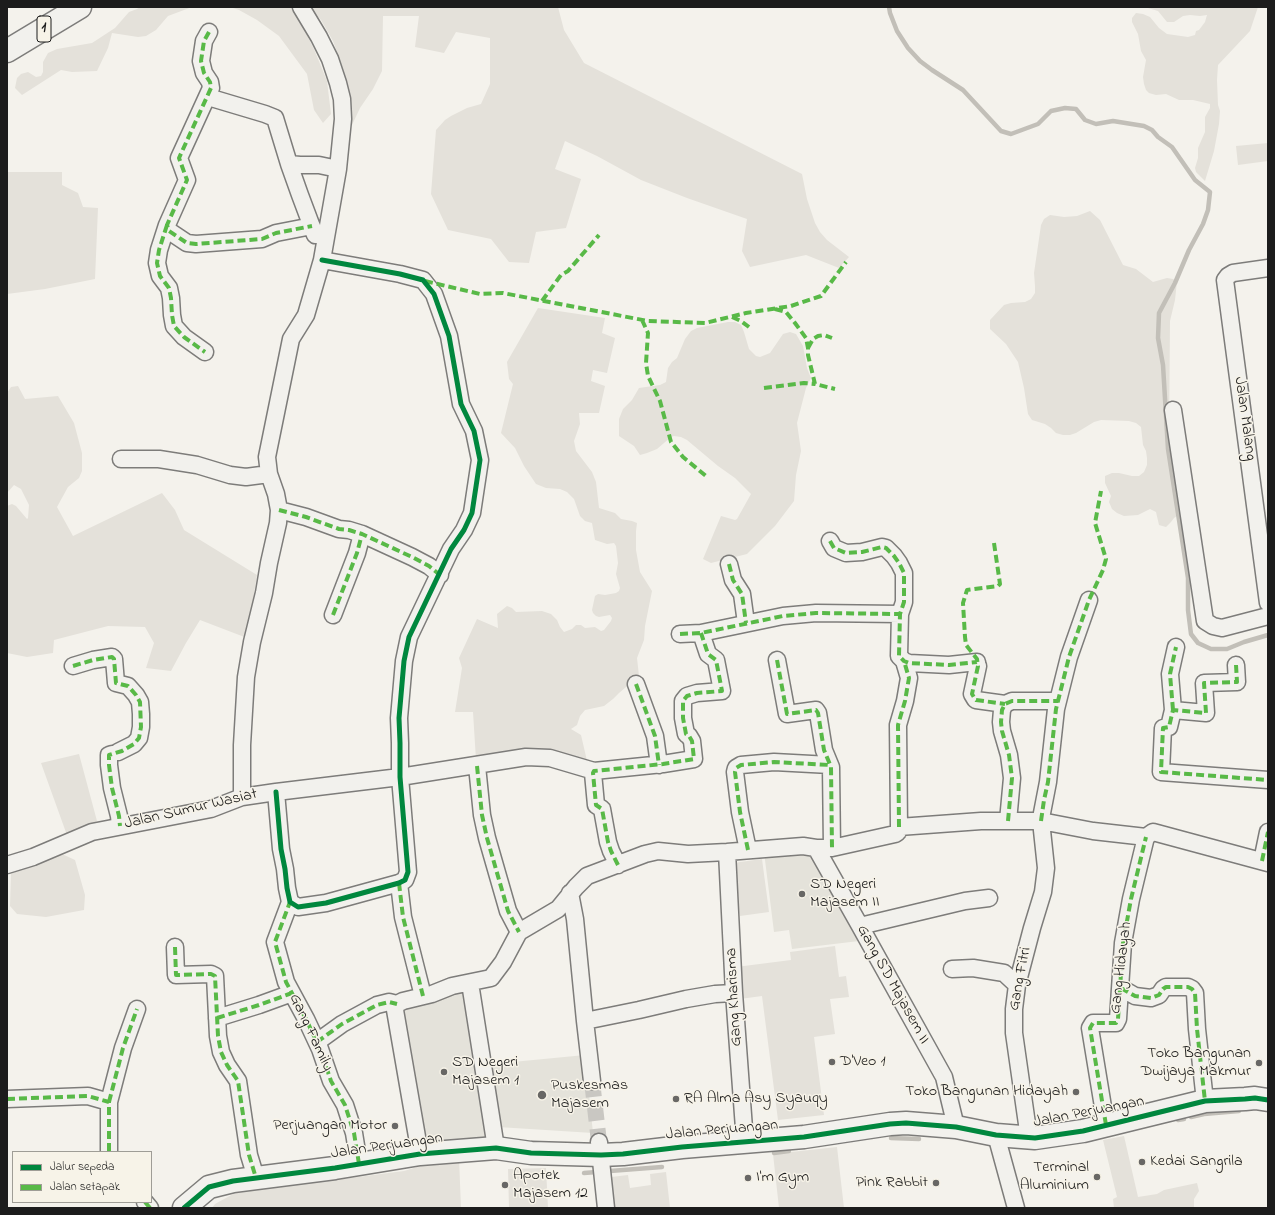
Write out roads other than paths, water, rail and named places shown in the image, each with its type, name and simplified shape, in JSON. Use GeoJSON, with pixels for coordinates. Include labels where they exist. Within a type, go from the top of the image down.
{"type":"FeatureCollection","features":[{"type":"Feature","properties":{"kind":"main road","name":"1"},"geometry":{"type":"LineString","coordinates":[[7,51],[80,7]]}},
{"type":"Feature","properties":{"kind":"main road","name":"Jalan Perjuangan"},"geometry":{"type":"LineString","coordinates":[[184,1208],[209,1187],[233,1181],[420,1154],[496,1148],[531,1153],[601,1153],[804,1137],[906,1123],[956,1127],[1029,1138],[1082,1131],[1205,1101],[1250,1098],[1268,1100]]}},
{"type":"Feature","properties":{"kind":"street"},"geometry":{"type":"LineString","coordinates":[[242,797],[246,677],[252,642],[264,593],[278,523],[279,510],[276,494],[269,474],[267,457],[292,339],[306,315],[322,257],[338,169],[343,119],[342,99],[338,83],[324,48],[301,7]]}},
{"type":"Feature","properties":{"kind":"street"},"geometry":{"type":"LineString","coordinates":[[205,352],[184,337],[174,326],[169,288],[160,276],[157,263],[159,250],[167,225],[187,180],[179,158],[211,88],[210,82],[204,73],[201,61],[204,41],[209,32]]}},
{"type":"Feature","properties":{"kind":"street"},"geometry":{"type":"LineString","coordinates":[[208,97],[274,118],[322,257]]}},
{"type":"Feature","properties":{"kind":"street"},"geometry":{"type":"LineString","coordinates":[[289,164],[319,165],[338,169]]}},
{"type":"Feature","properties":{"kind":"street"},"geometry":{"type":"LineString","coordinates":[[167,225],[169,230],[187,243],[196,244],[262,239],[276,234],[312,226]]}},
{"type":"Feature","properties":{"kind":"street"},"geometry":{"type":"LineString","coordinates":[[276,792],[281,849],[290,902],[298,907],[311,906],[365,893],[405,880],[408,872],[400,777],[399,718],[404,661],[409,637],[440,575],[451,549],[464,530],[472,513],[480,460],[474,430],[461,404],[449,336],[434,294],[423,280],[322,257]]}},
{"type":"Feature","properties":{"kind":"street","name":"Jalan Malang"},"geometry":{"type":"LineString","coordinates":[[1268,268],[1233,273],[1225,280],[1268,603]]}},
{"type":"Feature","properties":{"kind":"street"},"geometry":{"type":"LineString","coordinates":[[1173,410],[1205,621],[1213,626],[1222,628],[1268,616]]}},
{"type":"Feature","properties":{"kind":"street"},"geometry":{"type":"LineString","coordinates":[[121,459],[159,459],[180,462],[197,465],[230,475],[246,477],[269,474]]}},
{"type":"Feature","properties":{"kind":"street"},"geometry":{"type":"LineString","coordinates":[[279,510],[306,517],[339,529],[362,534],[412,557],[429,566],[440,575]]}},
{"type":"Feature","properties":{"kind":"street"},"geometry":{"type":"LineString","coordinates":[[333,615],[357,553],[362,534]]}},
{"type":"Feature","properties":{"kind":"street"},"geometry":{"type":"LineString","coordinates":[[830,541],[834,548],[846,553],[862,552],[882,547],[886,548],[894,556],[904,573],[904,602],[900,614],[899,656],[904,661],[909,663],[949,665],[977,664],[972,694],[976,700],[1005,704],[1012,701],[1058,701]]}},
{"type":"Feature","properties":{"kind":"street"},"geometry":{"type":"LineString","coordinates":[[729,564],[733,580],[742,594],[746,623]]}},
{"type":"Feature","properties":{"kind":"street","name":"Gang Fitri"},"geometry":{"type":"LineString","coordinates":[[1029,1138],[1014,1033],[1014,1009],[1017,985],[1043,892],[1046,868],[1041,822],[1048,782],[1056,710],[1069,657],[1087,606]]}},
{"type":"Feature","properties":{"kind":"street"},"geometry":{"type":"LineString","coordinates":[[680,634],[702,632],[776,617],[816,613],[900,614]]}},
{"type":"Feature","properties":{"kind":"street"},"geometry":{"type":"LineString","coordinates":[[618,864],[611,852],[608,842],[602,809],[596,805],[594,771],[694,759],[692,741],[686,734],[683,718],[683,701],[687,696],[697,693],[722,691],[716,660],[708,654],[702,632]]}},
{"type":"Feature","properties":{"kind":"street"},"geometry":{"type":"LineString","coordinates":[[1176,648],[1170,674],[1173,710],[1169,727],[1163,728],[1161,772],[1268,780]]}},
{"type":"Feature","properties":{"kind":"street"},"geometry":{"type":"LineString","coordinates":[[73,666],[93,660],[112,657],[114,659],[116,683],[128,686],[140,702],[142,727],[139,738],[134,744],[109,755],[112,788],[120,826]]}},
{"type":"Feature","properties":{"kind":"street"},"geometry":{"type":"LineString","coordinates":[[777,660],[787,714],[816,710],[818,713],[824,750],[830,765],[832,848]]}},
{"type":"Feature","properties":{"kind":"street"},"geometry":{"type":"LineString","coordinates":[[317,1042],[342,1024],[377,1005],[389,1002],[397,1004],[452,986],[491,978],[503,962],[519,932],[558,909],[587,876],[645,854],[658,851],[688,854],[803,846],[832,848],[895,834],[898,832],[899,827],[898,725],[905,701],[909,678],[904,661]]}},
{"type":"Feature","properties":{"kind":"street"},"geometry":{"type":"LineString","coordinates":[[1173,710],[1206,713],[1204,683],[1237,682],[1236,665]]}},
{"type":"Feature","properties":{"kind":"street"},"geometry":{"type":"LineString","coordinates":[[636,684],[655,736],[659,764]]}},
{"type":"Feature","properties":{"kind":"street"},"geometry":{"type":"LineString","coordinates":[[1005,704],[1002,710],[1001,722],[1009,755],[1012,778],[1008,821]]}},
{"type":"Feature","properties":{"kind":"street","name":"Jalan Sumur Wasiat"},"geometry":{"type":"LineString","coordinates":[[7,865],[33,857],[92,832],[210,809],[242,797],[400,777],[477,766],[526,757],[550,758],[594,771]]}},
{"type":"Feature","properties":{"kind":"street"},"geometry":{"type":"LineString","coordinates":[[748,850],[740,812],[735,772],[736,768],[741,765],[774,762],[830,765]]}},
{"type":"Feature","properties":{"kind":"street"},"geometry":{"type":"LineString","coordinates":[[477,766],[482,815],[487,838],[508,911],[519,932]]}},
{"type":"Feature","properties":{"kind":"street"},"geometry":{"type":"LineString","coordinates":[[899,827],[981,821],[1008,821],[1041,822],[1094,831],[1146,837],[1153,832],[1265,862],[1268,832]]}},
{"type":"Feature","properties":{"kind":"street","name":"Gang Hidayah"},"geometry":{"type":"LineString","coordinates":[[1106,1125],[1090,1028],[1093,1023],[1116,1023],[1118,1019],[1123,943],[1131,899],[1146,837]]}},
{"type":"Feature","properties":{"kind":"street","name":"Gang SD Majasem II"},"geometry":{"type":"LineString","coordinates":[[816,848],[944,1077],[956,1127]]}},
{"type":"Feature","properties":{"kind":"street","name":"Gang Kharisma"},"geometry":{"type":"LineString","coordinates":[[727,852],[734,993],[745,1142]]}},
{"type":"Feature","properties":{"kind":"street"},"geometry":{"type":"LineString","coordinates":[[399,883],[403,917],[423,996]]}},
{"type":"Feature","properties":{"kind":"street"},"geometry":{"type":"LineString","coordinates":[[570,894],[575,919],[592,1081]]}},
{"type":"Feature","properties":{"kind":"street"},"geometry":{"type":"LineString","coordinates":[[860,926],[989,898]]}},
{"type":"Feature","properties":{"kind":"street","name":"Gang Family"},"geometry":{"type":"LineString","coordinates":[[290,902],[275,942],[286,982],[317,1042],[331,1081],[345,1105],[354,1133],[359,1164]]}},
{"type":"Feature","properties":{"kind":"street"},"geometry":{"type":"LineString","coordinates":[[558,909],[568,910],[575,919]]}},
{"type":"Feature","properties":{"kind":"street"},"geometry":{"type":"LineString","coordinates":[[175,947],[176,975],[211,974],[215,976],[216,1018],[221,1052],[227,1065],[238,1081],[249,1155],[256,1178]]}},
{"type":"Feature","properties":{"kind":"street"},"geometry":{"type":"LineString","coordinates":[[952,969],[974,968],[1004,973],[1017,985]]}},
{"type":"Feature","properties":{"kind":"street"},"geometry":{"type":"LineString","coordinates":[[470,983],[496,1148]]}},
{"type":"Feature","properties":{"kind":"street"},"geometry":{"type":"LineString","coordinates":[[1120,988],[1135,996],[1151,998],[1159,995],[1166,987],[1188,987],[1192,989],[1195,993],[1197,1029],[1205,1101]]}},
{"type":"Feature","properties":{"kind":"street"},"geometry":{"type":"LineString","coordinates":[[216,1018],[292,993]]}},
{"type":"Feature","properties":{"kind":"street"},"geometry":{"type":"LineString","coordinates":[[585,1021],[686,999],[715,994],[734,993]]}},
{"type":"Feature","properties":{"kind":"street"},"geometry":{"type":"LineString","coordinates":[[397,1004],[395,1010],[420,1154]]}},
{"type":"Feature","properties":{"kind":"street"},"geometry":{"type":"LineString","coordinates":[[109,1151],[110,1102],[123,1048],[137,1009]]}},
{"type":"Feature","properties":{"kind":"street"},"geometry":{"type":"LineString","coordinates":[[7,1098],[88,1096],[110,1102]]}},
{"type":"Feature","properties":{"kind":"street"},"geometry":{"type":"LineString","coordinates":[[996,1134],[1016,1208]]}},
{"type":"Feature","properties":{"kind":"street"},"geometry":{"type":"LineString","coordinates":[[601,1153],[606,1208]]}},
{"type":"Feature","properties":{"kind":"waterway"},"geometry":{"type":"LineString","coordinates":[[889,7],[897,31],[908,48],[920,61],[963,90],[1001,131],[1011,134],[1038,124],[1051,111],[1065,108],[1076,109],[1085,120],[1096,124],[1113,121],[1144,126],[1152,130],[1158,137],[1172,147],[1195,180],[1210,192],[1208,210],[1203,224],[1159,313],[1158,338],[1163,365],[1168,449],[1188,578],[1188,610],[1191,634],[1198,643],[1211,649],[1227,649],[1268,635]]}},
{"type":"Feature","properties":{"kind":"waterway"},"geometry":{"type":"LineString","coordinates":[[1191,1117],[1204,1114],[1239,1111]]}},
{"type":"Feature","properties":{"kind":"waterway"},"geometry":{"type":"LineString","coordinates":[[1178,1120],[1184,1119]]}},
{"type":"Feature","properties":{"kind":"waterway"},"geometry":{"type":"LineString","coordinates":[[891,1138],[919,1139]]}},
{"type":"Feature","properties":{"kind":"waterway"},"geometry":{"type":"LineString","coordinates":[[774,1153],[789,1151]]}},
{"type":"Feature","properties":{"kind":"waterway"},"geometry":{"type":"LineString","coordinates":[[584,1173],[662,1167]]}},
{"type":"Feature","properties":{"kind":"tunnel"},"geometry":{"type":"LineString","coordinates":[[592,1081],[599,1142]]}},
{"type":"Feature","properties":{"kind":"place","name":"SD Negeri Majasem II"},"geometry":{"type":"Point","coordinates":[802,894]}},
{"type":"Feature","properties":{"kind":"place","name":"D'Veo 1"},"geometry":{"type":"Point","coordinates":[832,1062]}},
{"type":"Feature","properties":{"kind":"place","name":"Toko Bangunan Dwijaya Makmur"},"geometry":{"type":"Point","coordinates":[1259,1063]}},
{"type":"Feature","properties":{"kind":"place","name":"SD Negeri Majasem 1"},"geometry":{"type":"Point","coordinates":[444,1072]}},
{"type":"Feature","properties":{"kind":"place","name":"Toko Bangunan Hidayah"},"geometry":{"type":"Point","coordinates":[1076,1092]}},
{"type":"Feature","properties":{"kind":"place","name":"Puskesmas Majasem"},"geometry":{"type":"Point","coordinates":[542,1095]}},
{"type":"Feature","properties":{"kind":"place","name":"RA Alma Asy Syauqy"},"geometry":{"type":"Point","coordinates":[676,1099]}},
{"type":"Feature","properties":{"kind":"place","name":"Perjuangan Motor"},"geometry":{"type":"Point","coordinates":[395,1126]}},
{"type":"Feature","properties":{"kind":"place","name":"Kedai Sangrila"},"geometry":{"type":"Point","coordinates":[1142,1162]}},
{"type":"Feature","properties":{"kind":"place","name":"Terminal Aluminium"},"geometry":{"type":"Point","coordinates":[1097,1177]}},
{"type":"Feature","properties":{"kind":"place","name":"I'm Gym"},"geometry":{"type":"Point","coordinates":[748,1178]}},
{"type":"Feature","properties":{"kind":"place","name":"Pink Rabbit"},"geometry":{"type":"Point","coordinates":[936,1183]}},
{"type":"Feature","properties":{"kind":"place","name":"Apotek Majasem 12"},"geometry":{"type":"Point","coordinates":[505,1185]}}]}
